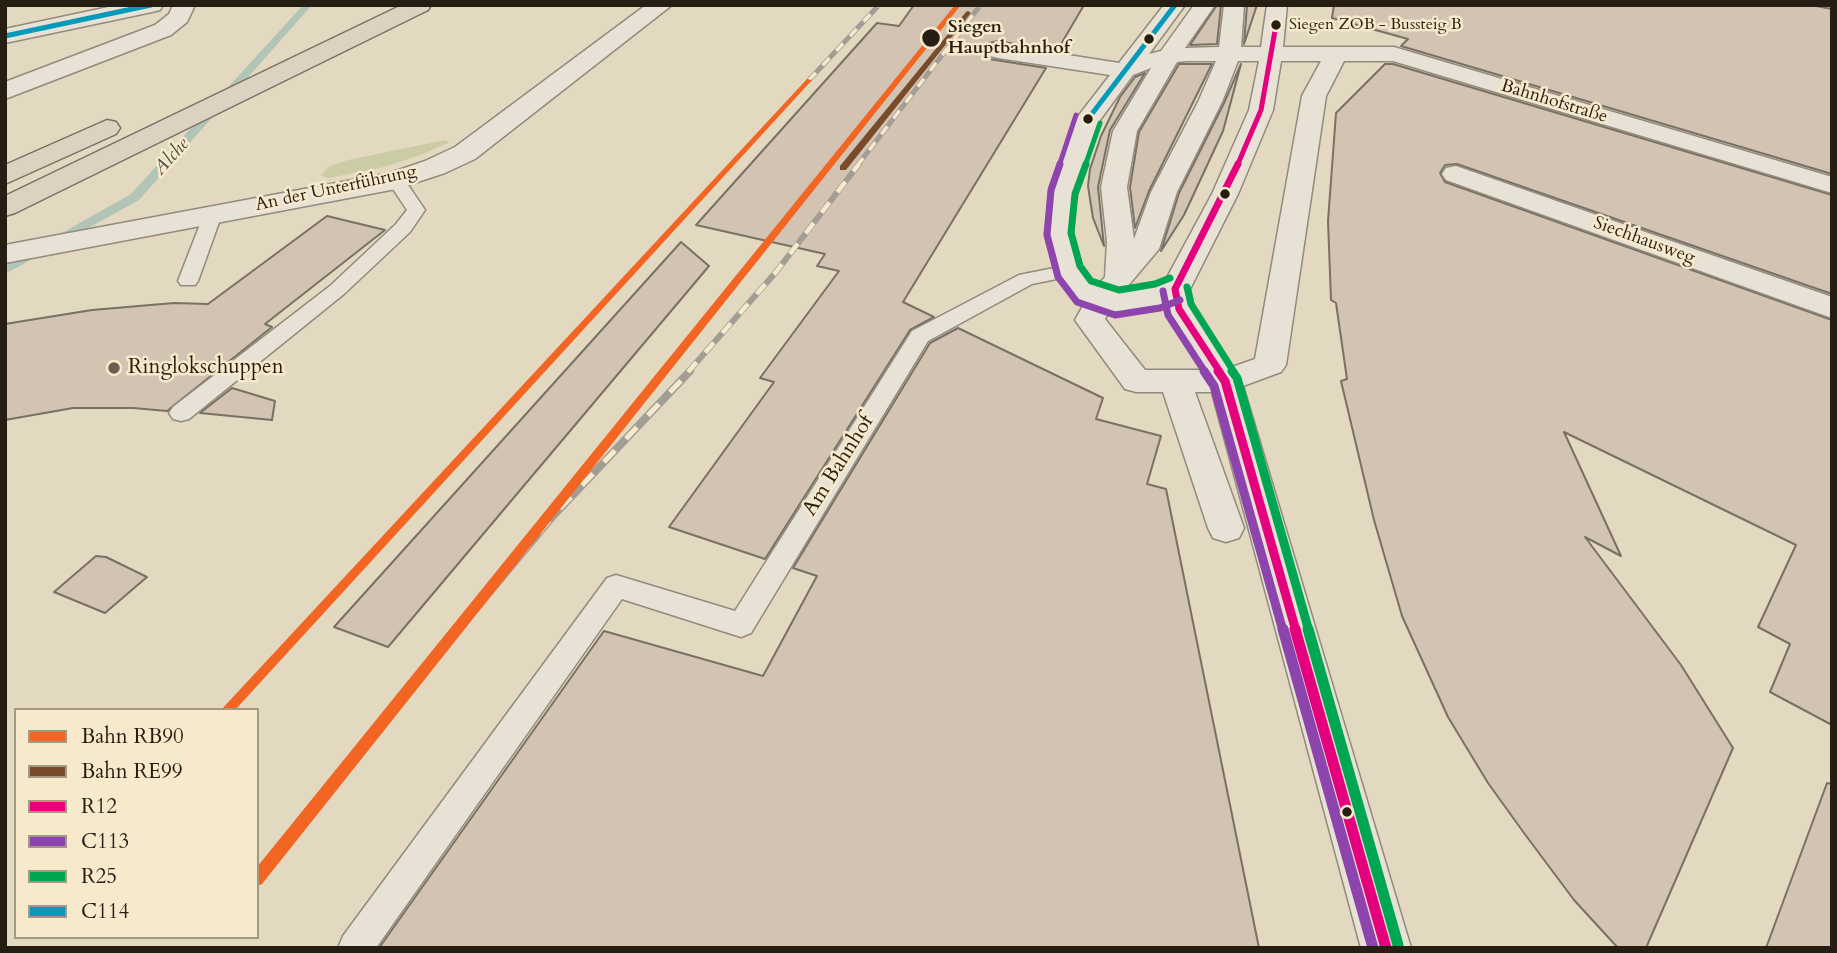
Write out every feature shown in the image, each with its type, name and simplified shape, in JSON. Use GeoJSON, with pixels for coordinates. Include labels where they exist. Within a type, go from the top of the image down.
{"type":"FeatureCollection","features":[{"type":"Feature","properties":{"kind":"highway"},"geometry":{"type":"LineString","coordinates":[[5,207],[420,5]]}},
{"type":"Feature","properties":{"kind":"highway"},"geometry":{"type":"LineString","coordinates":[[267,52],[342,18]]}},
{"type":"Feature","properties":{"kind":"highway"},"geometry":{"type":"LineString","coordinates":[[5,176],[130,117]]}},
{"type":"Feature","properties":{"kind":"street"},"geometry":{"type":"LineString","coordinates":[[5,36],[152,5]]}},
{"type":"Feature","properties":{"kind":"street"},"geometry":{"type":"LineString","coordinates":[[5,92],[163,30],[179,17],[184,5]]}},
{"type":"Feature","properties":{"kind":"street","name":"An der Unterführung"},"geometry":{"type":"LineString","coordinates":[[5,254],[396,180],[465,153],[661,5]]}},
{"type":"Feature","properties":{"kind":"street"},"geometry":{"type":"LineString","coordinates":[[1175,5],[1125,131],[1130,142],[1114,187],[1121,242],[1118,303],[1158,296],[1175,289]]}},
{"type":"Feature","properties":{"kind":"street"},"geometry":{"type":"LineString","coordinates":[[1118,280],[1083,291],[1069,271],[1059,233],[1063,191],[1088,119],[1151,66],[1205,5]]}},
{"type":"Feature","properties":{"kind":"street"},"geometry":{"type":"LineString","coordinates":[[1234,5],[1234,58],[1210,102],[1177,150],[1145,249],[1118,280],[1090,320],[1136,382],[1225,381],[1270,365],[1314,96],[1336,54]]}},
{"type":"Feature","properties":{"kind":"street"},"geometry":{"type":"LineString","coordinates":[[1277,5],[1279,14],[1261,110],[1225,194],[1175,289],[1178,309],[1225,381],[1386,948]]}},
{"type":"Feature","properties":{"kind":"street"},"geometry":{"type":"LineString","coordinates":[[998,51],[1151,66]]}},
{"type":"Feature","properties":{"kind":"street","name":"Bahnhofstraße"},"geometry":{"type":"LineString","coordinates":[[1151,66],[1187,54],[1234,58],[1271,54],[1394,54],[1832,185]]}},
{"type":"Feature","properties":{"kind":"street","name":"Siechhausweg"},"geometry":{"type":"LineString","coordinates":[[1456,174],[1832,308]]}},
{"type":"Feature","properties":{"kind":"street"},"geometry":{"type":"LineString","coordinates":[[1175,381],[1226,528]]}},
{"type":"Feature","properties":{"kind":"lane"},"geometry":{"type":"LineString","coordinates":[[181,413],[337,290],[402,228],[415,210],[396,180]]}},
{"type":"Feature","properties":{"kind":"lane"},"geometry":{"type":"LineString","coordinates":[[188,281],[213,214]]}},
{"type":"Feature","properties":{"kind":"lane","name":"Am Bahnhof"},"geometry":{"type":"LineString","coordinates":[[355,948],[616,586],[741,625],[920,336],[1026,279],[1069,271]]}},
{"type":"Feature","properties":{"kind":"green space"},"geometry":{"type":"Polygon","coordinates":[[[445,140],[450,142],[384,167],[329,178],[320,175],[330,166],[348,160],[445,140]]]}},
{"type":"Feature","properties":{"kind":"building"},"geometry":{"type":"Polygon","coordinates":[[[914,5],[1084,5],[1057,51],[998,41],[989,43],[985,50],[989,59],[1046,68],[903,302],[934,317],[910,330],[765,559],[669,527],[774,382],[760,378],[839,271],[817,266],[825,254],[696,225],[877,23],[899,26],[914,5]]]}},
{"type":"Feature","properties":{"kind":"building"},"geometry":{"type":"Polygon","coordinates":[[[1217,5],[1221,5],[1217,44],[1190,45],[1217,5]]]}},
{"type":"Feature","properties":{"kind":"building"},"geometry":{"type":"Polygon","coordinates":[[[1247,5],[1257,5],[1244,44],[1247,5]]]}},
{"type":"Feature","properties":{"kind":"building"},"geometry":{"type":"Polygon","coordinates":[[[1334,5],[1811,5],[1832,9],[1832,174],[1401,46],[1408,39],[1332,18],[1334,5]]]}},
{"type":"Feature","properties":{"kind":"building"},"geometry":{"type":"Polygon","coordinates":[[[1179,64],[1212,64],[1149,191],[1135,228],[1130,187],[1139,132],[1179,64]]]}},
{"type":"Feature","properties":{"kind":"building"},"geometry":{"type":"Polygon","coordinates":[[[1241,64],[1223,131],[1184,215],[1161,251],[1179,193],[1241,64]]]}},
{"type":"Feature","properties":{"kind":"building"},"geometry":{"type":"Polygon","coordinates":[[[1385,64],[1393,64],[1832,195],[1832,294],[1457,164],[1445,165],[1440,173],[1445,182],[1832,320],[1832,725],[1770,692],[1790,644],[1758,627],[1796,545],[1564,432],[1621,556],[1585,537],[1681,665],[1733,748],[1646,948],[1618,948],[1574,900],[1524,833],[1488,783],[1448,717],[1402,616],[1374,520],[1341,381],[1347,379],[1336,303],[1331,300],[1328,221],[1336,113],[1385,64]]]}},
{"type":"Feature","properties":{"kind":"building"},"geometry":{"type":"Polygon","coordinates":[[[1145,73],[1110,130],[1098,187],[1104,246],[1093,218],[1088,186],[1090,169],[1101,136],[1120,97],[1135,77],[1145,73]]]}},
{"type":"Feature","properties":{"kind":"building","name":"Ringlokschuppen"},"geometry":{"type":"Polygon","coordinates":[[[327,216],[385,230],[265,324],[272,327],[167,411],[73,408],[5,420],[5,324],[92,310],[174,303],[208,304],[327,216]]]}},
{"type":"Feature","properties":{"kind":"building"},"geometry":{"type":"Polygon","coordinates":[[[681,242],[709,266],[388,647],[334,627],[681,242]]]}},
{"type":"Feature","properties":{"kind":"building"},"geometry":{"type":"Polygon","coordinates":[[[958,328],[1103,398],[1096,419],[1161,436],[1147,484],[1166,489],[1259,948],[379,948],[604,631],[763,676],[817,576],[793,568],[930,343],[958,328]]]}},
{"type":"Feature","properties":{"kind":"building"},"geometry":{"type":"Polygon","coordinates":[[[232,388],[275,401],[272,420],[200,413],[232,388]]]}},
{"type":"Feature","properties":{"kind":"building"},"geometry":{"type":"Polygon","coordinates":[[[96,556],[106,557],[147,577],[105,613],[54,592],[96,556]]]}},
{"type":"Feature","properties":{"kind":"building"},"geometry":{"type":"Polygon","coordinates":[[[1827,783],[1832,784],[1832,948],[1766,948],[1827,783]]]}},
{"type":"Feature","properties":{"kind":"waterway","name":"Alche"},"geometry":{"type":"LineString","coordinates":[[5,270],[135,197],[308,5]]}},
{"type":"Feature","properties":{"kind":"railway"},"geometry":{"type":"LineString","coordinates":[[809,80],[879,5]]}},
{"type":"Feature","properties":{"kind":"railway"},"geometry":{"type":"LineString","coordinates":[[857,166],[979,7]]}},
{"type":"Feature","properties":{"kind":"railway"},"geometry":{"type":"LineString","coordinates":[[688,372],[776,272],[859,164]]}},
{"type":"Feature","properties":{"kind":"railway"},"geometry":{"type":"LineString","coordinates":[[457,631],[553,516],[690,371]]}},
{"type":"Feature","properties":{"kind":"railway"},"geometry":{"type":"LineString","coordinates":[[453,635],[458,629]]}},
{"type":"Feature","properties":{"kind":"rail line","name":"RB90"},"geometry":{"type":"LineString","coordinates":[[259,877],[958,5]]}},
{"type":"Feature","properties":{"kind":"rail line","name":"RE99"},"geometry":{"type":"LineString","coordinates":[[843,168],[968,13]]}},
{"type":"Feature","properties":{"kind":"rail line","name":"RB90"},"geometry":{"type":"LineString","coordinates":[[229,708],[809,80]]}},
{"type":"Feature","properties":{"kind":"transit line","name":"C114"},"geometry":{"type":"LineString","coordinates":[[5,36],[151,5]]}},
{"type":"Feature","properties":{"kind":"transit line","name":"C114"},"geometry":{"type":"LineString","coordinates":[[1088,119],[1175,5]]}},
{"type":"Feature","properties":{"kind":"transit line","name":"R12"},"geometry":{"type":"LineString","coordinates":[[1276,25],[1261,110],[1225,194],[1175,289],[1179,309],[1225,381],[1386,948]]}},
{"type":"Feature","properties":{"kind":"transit line","name":"C113"},"geometry":{"type":"LineString","coordinates":[[1076,115],[1051,190],[1047,235],[1058,277],[1077,302],[1115,315],[1160,308],[1180,300]]}},
{"type":"Feature","properties":{"kind":"transit line","name":"R25"},"geometry":{"type":"LineString","coordinates":[[1100,123],[1075,194],[1071,233],[1080,266],[1091,281],[1119,290],[1155,284],[1170,278]]}},
{"type":"Feature","properties":{"kind":"transit line","name":"R25"},"geometry":{"type":"LineString","coordinates":[[1187,287],[1191,304],[1237,378],[1398,945]]}},
{"type":"Feature","properties":{"kind":"transit line","name":"C113"},"geometry":{"type":"LineString","coordinates":[[1163,291],[1168,315],[1214,386],[1373,948]]}},
{"type":"Feature","properties":{"kind":"place","name":"Siegen ZOB - Bussteig B"},"geometry":{"type":"Point","coordinates":[1276,25]}},
{"type":"Feature","properties":{"kind":"place","name":"Siegen Hauptbahnhof"},"geometry":{"type":"Point","coordinates":[931,38]}},
{"type":"Feature","properties":{"kind":"place","name":"Ringlokschuppen"},"geometry":{"type":"Point","coordinates":[114,368]}}]}
